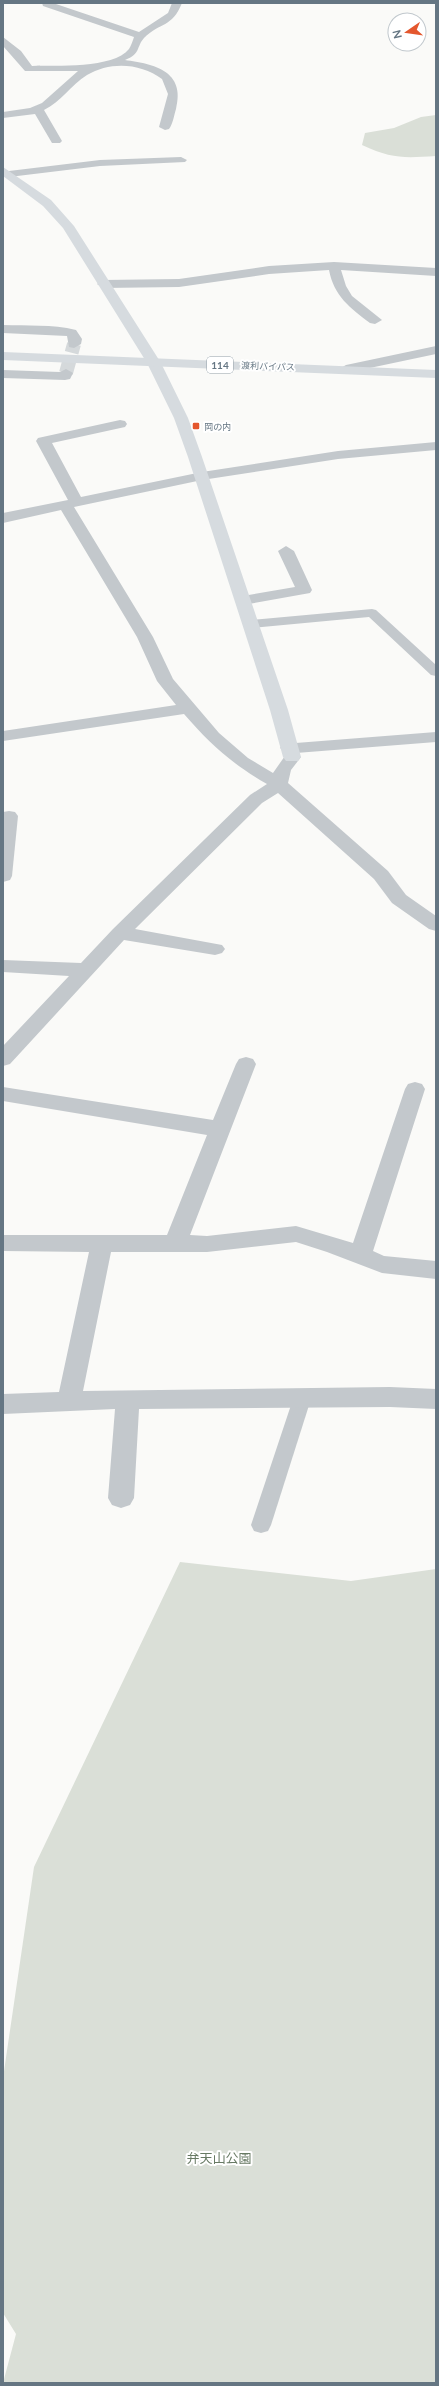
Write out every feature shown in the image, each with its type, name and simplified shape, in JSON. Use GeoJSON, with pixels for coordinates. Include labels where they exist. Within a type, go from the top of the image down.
{"type":"FeatureCollection","features":[{"type":"Feature","properties":{"kind":"main road"},"geometry":{"type":"LineString","coordinates":[[6,172],[47,203],[68,226],[154,363],[181,418],[202,476],[251,624],[279,710],[290,752]]}},
{"type":"Feature","properties":{"kind":"main road","name":"渡利バイパス"},"geometry":{"type":"LineString","coordinates":[[3,356],[154,363],[346,369],[436,374]]}},
{"type":"Feature","properties":{"kind":"street"},"geometry":{"type":"LineString","coordinates":[[3,116],[37,109],[46,105],[83,73],[113,62],[134,50],[140,38],[172,15],[177,3]]}},
{"type":"Feature","properties":{"kind":"street"},"geometry":{"type":"LineString","coordinates":[[46,4],[140,38]]}},
{"type":"Feature","properties":{"kind":"street"},"geometry":{"type":"LineString","coordinates":[[106,36],[140,38]]}},
{"type":"Feature","properties":{"kind":"street"},"geometry":{"type":"LineString","coordinates":[[3,40],[20,57],[29,69],[96,68]]}},
{"type":"Feature","properties":{"kind":"street"},"geometry":{"type":"LineString","coordinates":[[9,59],[20,57]]}},
{"type":"Feature","properties":{"kind":"street"},"geometry":{"type":"LineString","coordinates":[[113,62],[142,66],[163,74],[171,86],[173,95],[165,127]]}},
{"type":"Feature","properties":{"kind":"street"},"geometry":{"type":"LineString","coordinates":[[37,109],[44,117],[56,140]]}},
{"type":"Feature","properties":{"kind":"street"},"geometry":{"type":"LineString","coordinates":[[6,172],[136,161],[181,160]]}},
{"type":"Feature","properties":{"kind":"street"},"geometry":{"type":"LineString","coordinates":[[136,161],[144,176]]}},
{"type":"Feature","properties":{"kind":"street"},"geometry":{"type":"LineString","coordinates":[[103,284],[179,282],[218,279],[269,270],[334,266],[436,272]]}},
{"type":"Feature","properties":{"kind":"street"},"geometry":{"type":"LineString","coordinates":[[334,266],[337,283],[343,296],[375,320]]}},
{"type":"Feature","properties":{"kind":"street"},"geometry":{"type":"LineString","coordinates":[[3,329],[50,330],[70,333],[75,339],[74,344]]}},
{"type":"Feature","properties":{"kind":"street"},"geometry":{"type":"LineString","coordinates":[[346,369],[436,350]]}},
{"type":"Feature","properties":{"kind":"street"},"geometry":{"type":"LineString","coordinates":[[3,374],[65,376],[66,373]]}},
{"type":"Feature","properties":{"kind":"street"},"geometry":{"type":"LineString","coordinates":[[120,424],[43,441],[71,501],[145,637],[164,681],[213,737],[242,762],[279,784],[376,870],[399,900],[436,925]]}},
{"type":"Feature","properties":{"kind":"street"},"geometry":{"type":"LineString","coordinates":[[3,518],[71,501],[202,476],[338,455],[436,446]]}},
{"type":"Feature","properties":{"kind":"street"},"geometry":{"type":"LineString","coordinates":[[71,501],[124,479]]}},
{"type":"Feature","properties":{"kind":"street"},"geometry":{"type":"LineString","coordinates":[[243,600],[304,590],[286,552]]}},
{"type":"Feature","properties":{"kind":"street"},"geometry":{"type":"LineString","coordinates":[[3,736],[188,708]]}},
{"type":"Feature","properties":{"kind":"street"},"geometry":{"type":"LineString","coordinates":[[3,1059],[120,933],[256,799],[279,784],[282,770],[290,752],[436,737]]}},
{"type":"Feature","properties":{"kind":"street"},"geometry":{"type":"LineString","coordinates":[[3,876],[9,816]]}},
{"type":"Feature","properties":{"kind":"street"},"geometry":{"type":"LineString","coordinates":[[120,933],[215,949]]}},
{"type":"Feature","properties":{"kind":"street"},"geometry":{"type":"LineString","coordinates":[[3,966],[87,970]]}},
{"type":"Feature","properties":{"kind":"street"},"geometry":{"type":"LineString","coordinates":[[175,1244],[246,1064]]}},
{"type":"Feature","properties":{"kind":"street"},"geometry":{"type":"LineString","coordinates":[[360,1255],[415,1089]]}},
{"type":"Feature","properties":{"kind":"street"},"geometry":{"type":"LineString","coordinates":[[3,1094],[220,1129]]}},
{"type":"Feature","properties":{"kind":"street"},"geometry":{"type":"LineString","coordinates":[[3,1243],[207,1244],[296,1234],[360,1255],[382,1264],[436,1270]]}},
{"type":"Feature","properties":{"kind":"street"},"geometry":{"type":"LineString","coordinates":[[69,1401],[102,1243]]}},
{"type":"Feature","properties":{"kind":"street"},"geometry":{"type":"LineString","coordinates":[[3,1404],[128,1399],[302,1399],[390,1397],[436,1399]]}},
{"type":"Feature","properties":{"kind":"street"},"geometry":{"type":"LineString","coordinates":[[121,1498],[128,1399]]}},
{"type":"Feature","properties":{"kind":"lane"},"geometry":{"type":"LineString","coordinates":[[251,624],[372,613],[436,672]]}},
{"type":"Feature","properties":{"kind":"lane"},"geometry":{"type":"LineString","coordinates":[[260,1526],[302,1399]]}},
{"type":"Feature","properties":{"kind":"green space"},"geometry":{"type":"Polygon","coordinates":[[[436,115],[436,156],[406,157],[390,155],[372,150],[362,145],[365,133],[394,128],[421,117],[436,115]]]}},
{"type":"Feature","properties":{"kind":"green space","name":"弁天山公園"},"geometry":{"type":"Polygon","coordinates":[[[180,1562],[351,1581],[436,1569],[436,2383],[3,2383],[16,2334],[3,2313],[3,2078],[34,1867],[180,1562]]]}},
{"type":"Feature","properties":{"kind":"tunnel"},"geometry":{"type":"LineString","coordinates":[[66,373],[74,344]]}},
{"type":"Feature","properties":{"kind":"place","name":"岡の内"},"geometry":{"type":"Point","coordinates":[196,426]}}]}
